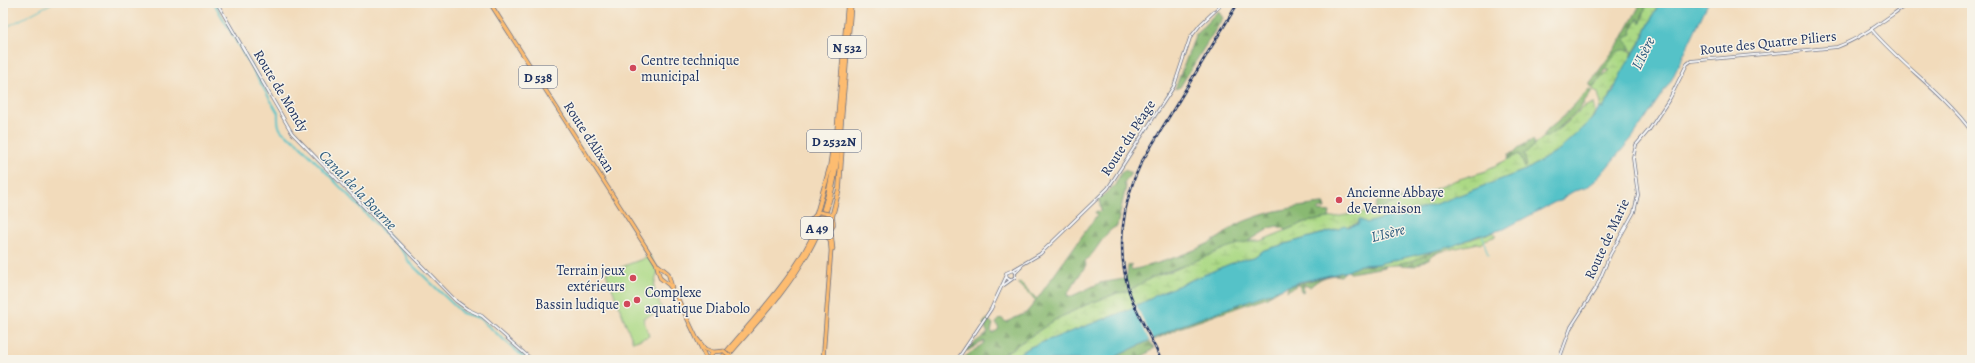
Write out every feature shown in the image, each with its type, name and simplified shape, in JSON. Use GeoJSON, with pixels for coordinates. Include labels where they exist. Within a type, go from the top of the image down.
{"type":"FeatureCollection","features":[{"type":"Feature","properties":{"kind":"highway","name":"N 532"},"geometry":{"type":"LineString","coordinates":[[842,67],[848,3]]}},
{"type":"Feature","properties":{"kind":"highway","name":"N 532"},"geometry":{"type":"LineString","coordinates":[[844,91],[851,3]]}},
{"type":"Feature","properties":{"kind":"highway","name":"D 2532N"},"geometry":{"type":"LineString","coordinates":[[818,212],[832,158],[842,67]]}},
{"type":"Feature","properties":{"kind":"highway","name":"A 49"},"geometry":{"type":"LineString","coordinates":[[720,360],[790,275],[806,250],[819,223],[828,195],[834,166],[842,67]]}},
{"type":"Feature","properties":{"kind":"highway","name":"D 2532N"},"geometry":{"type":"LineString","coordinates":[[830,215],[841,174],[844,91]]}},
{"type":"Feature","properties":{"kind":"highway","name":"A 49"},"geometry":{"type":"LineString","coordinates":[[724,360],[793,276],[809,252],[820,230],[829,204],[836,174],[844,91]]}},
{"type":"Feature","properties":{"kind":"main road","name":"Route d'Alixan"},"geometry":{"type":"LineString","coordinates":[[490,3],[656,264],[660,278],[669,285],[682,305],[707,360]]}},
{"type":"Feature","properties":{"kind":"main road"},"geometry":{"type":"LineString","coordinates":[[822,234],[830,231],[834,224],[830,215],[818,212],[811,220],[812,229],[829,238],[831,244],[830,280]]}},
{"type":"Feature","properties":{"kind":"main road"},"geometry":{"type":"LineString","coordinates":[[823,360],[833,248],[830,231]]}},
{"type":"Feature","properties":{"kind":"main road","name":"Route d'Alixan"},"geometry":{"type":"LineString","coordinates":[[656,264],[668,273],[668,277],[687,313],[699,342],[705,350],[713,352]]}},
{"type":"Feature","properties":{"kind":"main road"},"geometry":{"type":"LineString","coordinates":[[659,273],[664,270]]}},
{"type":"Feature","properties":{"kind":"main road"},"geometry":{"type":"LineString","coordinates":[[664,280],[668,277]]}},
{"type":"Feature","properties":{"kind":"main road"},"geometry":{"type":"LineString","coordinates":[[707,360],[713,352],[724,351],[732,360]]}},
{"type":"Feature","properties":{"kind":"street","name":"Route de Mondy"},"geometry":{"type":"LineString","coordinates":[[217,3],[292,133],[456,301],[467,310],[482,316],[532,360]]}},
{"type":"Feature","properties":{"kind":"street","name":"Route du Péage"},"geometry":{"type":"LineString","coordinates":[[1013,270],[1040,254],[1108,188],[1174,86],[1190,38],[1223,3]]}},
{"type":"Feature","properties":{"kind":"street","name":"Route des Quatre Piliers"},"geometry":{"type":"LineString","coordinates":[[1688,62],[1838,47],[1870,30],[1909,3]]}},
{"type":"Feature","properties":{"kind":"street"},"geometry":{"type":"LineString","coordinates":[[1870,30],[1961,119],[1972,132]]}},
{"type":"Feature","properties":{"kind":"street","name":"Route de Marie"},"geometry":{"type":"LineString","coordinates":[[1559,360],[1572,325],[1596,288],[1610,255],[1634,212],[1638,194],[1634,158],[1636,145],[1653,125],[1670,98],[1688,62]]}},
{"type":"Feature","properties":{"kind":"street","name":"Route du Péage"},"geometry":{"type":"LineString","coordinates":[[1015,273],[1024,264]]}},
{"type":"Feature","properties":{"kind":"street"},"geometry":{"type":"LineString","coordinates":[[957,360],[991,309],[1002,288],[1007,272],[1013,270],[1015,273],[1014,278],[1002,288]]}},
{"type":"Feature","properties":{"kind":"street"},"geometry":{"type":"LineString","coordinates":[[1006,277],[1010,280]]}},
{"type":"Feature","properties":{"kind":"street"},"geometry":{"type":"LineString","coordinates":[[3,279],[3,318]]}},
{"type":"Feature","properties":{"kind":"street"},"geometry":{"type":"LineString","coordinates":[[3,357],[6,360]]}},
{"type":"Feature","properties":{"kind":"green space"},"geometry":{"type":"Polygon","coordinates":[[[1641,3],[1647,3],[1640,24],[1638,18],[1632,34],[1629,36],[1629,50],[1604,70],[1603,79],[1598,80],[1592,88],[1589,84],[1620,42],[1641,3]]]}},
{"type":"Feature","properties":{"kind":"green space"},"geometry":{"type":"Polygon","coordinates":[[[1647,3],[1659,3],[1633,53],[1630,45],[1625,40],[1627,36],[1632,34],[1631,30],[1638,18],[1641,23],[1647,3]]]}},
{"type":"Feature","properties":{"kind":"green space"},"geometry":{"type":"Polygon","coordinates":[[[1218,11],[1223,18],[1180,87],[1175,89],[1196,34],[1218,11]]]}},
{"type":"Feature","properties":{"kind":"green space"},"geometry":{"type":"Polygon","coordinates":[[[1629,50],[1633,53],[1621,75],[1618,84],[1613,88],[1609,99],[1603,108],[1599,109],[1601,104],[1598,93],[1592,88],[1609,70],[1604,70],[1617,52],[1629,50]]]}},
{"type":"Feature","properties":{"kind":"green space"},"geometry":{"type":"Polygon","coordinates":[[[1589,89],[1592,90],[1591,92],[1576,112],[1547,138],[1544,137],[1544,133],[1562,118],[1589,89]]]}},
{"type":"Feature","properties":{"kind":"green space"},"geometry":{"type":"Polygon","coordinates":[[[1593,103],[1595,112],[1591,120],[1560,149],[1528,169],[1439,203],[1405,214],[1394,215],[1367,223],[1359,220],[1359,223],[1264,250],[1254,257],[1237,261],[1156,295],[1131,309],[1030,347],[1009,360],[995,360],[1055,320],[1086,305],[1118,293],[1126,292],[1153,277],[1172,271],[1226,248],[1249,241],[1260,241],[1306,222],[1375,210],[1426,193],[1453,181],[1486,171],[1519,154],[1525,168],[1527,166],[1524,154],[1544,137],[1547,137],[1568,122],[1582,108],[1593,103]]]}},
{"type":"Feature","properties":{"kind":"green space"},"geometry":{"type":"Polygon","coordinates":[[[1532,140],[1534,141],[1533,148],[1524,154],[1527,166],[1525,168],[1519,154],[1508,159],[1509,154],[1517,151],[1518,148],[1532,140]]]}},
{"type":"Feature","properties":{"kind":"green space"},"geometry":{"type":"Polygon","coordinates":[[[1125,170],[1131,173],[1124,184],[1126,187],[1117,226],[1104,237],[1094,252],[1085,261],[1086,265],[1067,296],[1072,296],[1100,283],[1124,279],[1127,274],[1128,266],[1131,264],[1131,270],[1152,265],[1189,252],[1220,237],[1234,226],[1255,217],[1277,211],[1325,204],[1326,208],[1318,209],[1318,211],[1330,212],[1329,218],[1306,222],[1286,230],[1277,226],[1270,228],[1249,241],[1153,277],[1126,292],[1118,293],[1086,305],[1055,320],[995,360],[961,360],[984,343],[984,341],[967,351],[966,349],[988,333],[983,324],[987,319],[993,324],[991,331],[993,333],[999,329],[996,323],[1001,318],[1006,322],[1026,313],[1036,301],[1018,283],[1020,282],[1037,299],[1097,215],[1095,212],[1101,211],[1099,199],[1115,185],[1121,173],[1125,170]]]}},
{"type":"Feature","properties":{"kind":"green space"},"geometry":{"type":"Polygon","coordinates":[[[1392,193],[1400,197],[1402,201],[1375,210],[1377,202],[1392,193]]]}},
{"type":"Feature","properties":{"kind":"green space"},"geometry":{"type":"Polygon","coordinates":[[[1493,232],[1497,236],[1485,240],[1480,244],[1478,243],[1443,251],[1441,249],[1493,232]]]}},
{"type":"Feature","properties":{"kind":"green space"},"geometry":{"type":"Polygon","coordinates":[[[1437,249],[1441,249],[1443,251],[1434,254],[1430,258],[1415,266],[1399,265],[1398,263],[1412,261],[1437,249]]]}},
{"type":"Feature","properties":{"kind":"green space"},"geometry":{"type":"Polygon","coordinates":[[[1437,249],[1412,261],[1399,263],[1398,265],[1379,266],[1377,264],[1437,249]]]}},
{"type":"Feature","properties":{"kind":"green space","name":"Complexe aquatique Diabolo"},"geometry":{"type":"Polygon","coordinates":[[[650,256],[658,271],[654,286],[662,311],[643,318],[649,336],[633,342],[606,273],[650,256]]]}},
{"type":"Feature","properties":{"kind":"green space"},"geometry":{"type":"Polygon","coordinates":[[[1377,264],[1385,267],[1350,273],[1348,271],[1360,265],[1377,264]]]}},
{"type":"Feature","properties":{"kind":"green space"},"geometry":{"type":"Polygon","coordinates":[[[1345,272],[1341,276],[1333,275],[1345,272]]]}},
{"type":"Feature","properties":{"kind":"green space"},"geometry":{"type":"Polygon","coordinates":[[[1328,276],[1320,279],[1310,287],[1304,285],[1303,292],[1301,291],[1299,284],[1287,291],[1288,286],[1328,276]]]}},
{"type":"Feature","properties":{"kind":"green space"},"geometry":{"type":"Polygon","coordinates":[[[1284,287],[1267,297],[1179,328],[1154,340],[1153,338],[1179,326],[1284,287]]]}},
{"type":"Feature","properties":{"kind":"green space"},"geometry":{"type":"Polygon","coordinates":[[[1150,341],[1154,348],[1138,358],[1127,360],[1109,360],[1150,341]]]}},
{"type":"Feature","properties":{"kind":"water","name":"L'Isère"},"geometry":{"type":"Polygon","coordinates":[[[1659,3],[1708,3],[1672,79],[1632,138],[1596,180],[1586,188],[1574,191],[1564,197],[1561,201],[1555,202],[1504,229],[1477,236],[1450,247],[1377,264],[1360,265],[1348,271],[1299,282],[1179,326],[1109,360],[1009,360],[1030,347],[1131,309],[1156,295],[1237,261],[1254,257],[1264,250],[1339,229],[1344,225],[1348,227],[1359,224],[1359,219],[1367,223],[1394,215],[1405,214],[1439,203],[1528,169],[1560,149],[1591,120],[1599,109],[1603,108],[1611,96],[1623,70],[1642,39],[1659,3]]]}},
{"type":"Feature","properties":{"kind":"pier"},"geometry":{"type":"Polygon","coordinates":[[[1135,303],[1153,341],[1150,342],[1133,305],[1135,303]]]}},
{"type":"Feature","properties":{"kind":"waterway"},"geometry":{"type":"LineString","coordinates":[[3,29],[52,3]]}},
{"type":"Feature","properties":{"kind":"waterway","name":"Canal de la Bourne"},"geometry":{"type":"LineString","coordinates":[[214,3],[278,113],[278,124],[281,131],[296,141],[405,254],[409,262],[462,313],[479,318],[527,360]]}},
{"type":"Feature","properties":{"kind":"waterway"},"geometry":{"type":"LineString","coordinates":[[1482,235],[1488,255]]}},
{"type":"Feature","properties":{"kind":"railway"},"geometry":{"type":"LineString","coordinates":[[1161,360],[1132,300],[1125,275],[1122,242],[1125,210],[1134,178],[1141,163],[1238,3]]}},
{"type":"Feature","properties":{"kind":"place","name":"Centre technique municipal"},"geometry":{"type":"Point","coordinates":[633,68]}},
{"type":"Feature","properties":{"kind":"place","name":"Ancienne Abbaye de Vernaison"},"geometry":{"type":"Point","coordinates":[1339,200]}},
{"type":"Feature","properties":{"kind":"place","name":"Terrain jeux extérieurs"},"geometry":{"type":"Point","coordinates":[633,278]}},
{"type":"Feature","properties":{"kind":"place","name":"Complexe aquatique Diabolo"},"geometry":{"type":"Point","coordinates":[637,300]}},
{"type":"Feature","properties":{"kind":"place","name":"Bassin ludique"},"geometry":{"type":"Point","coordinates":[627,304]}}]}
